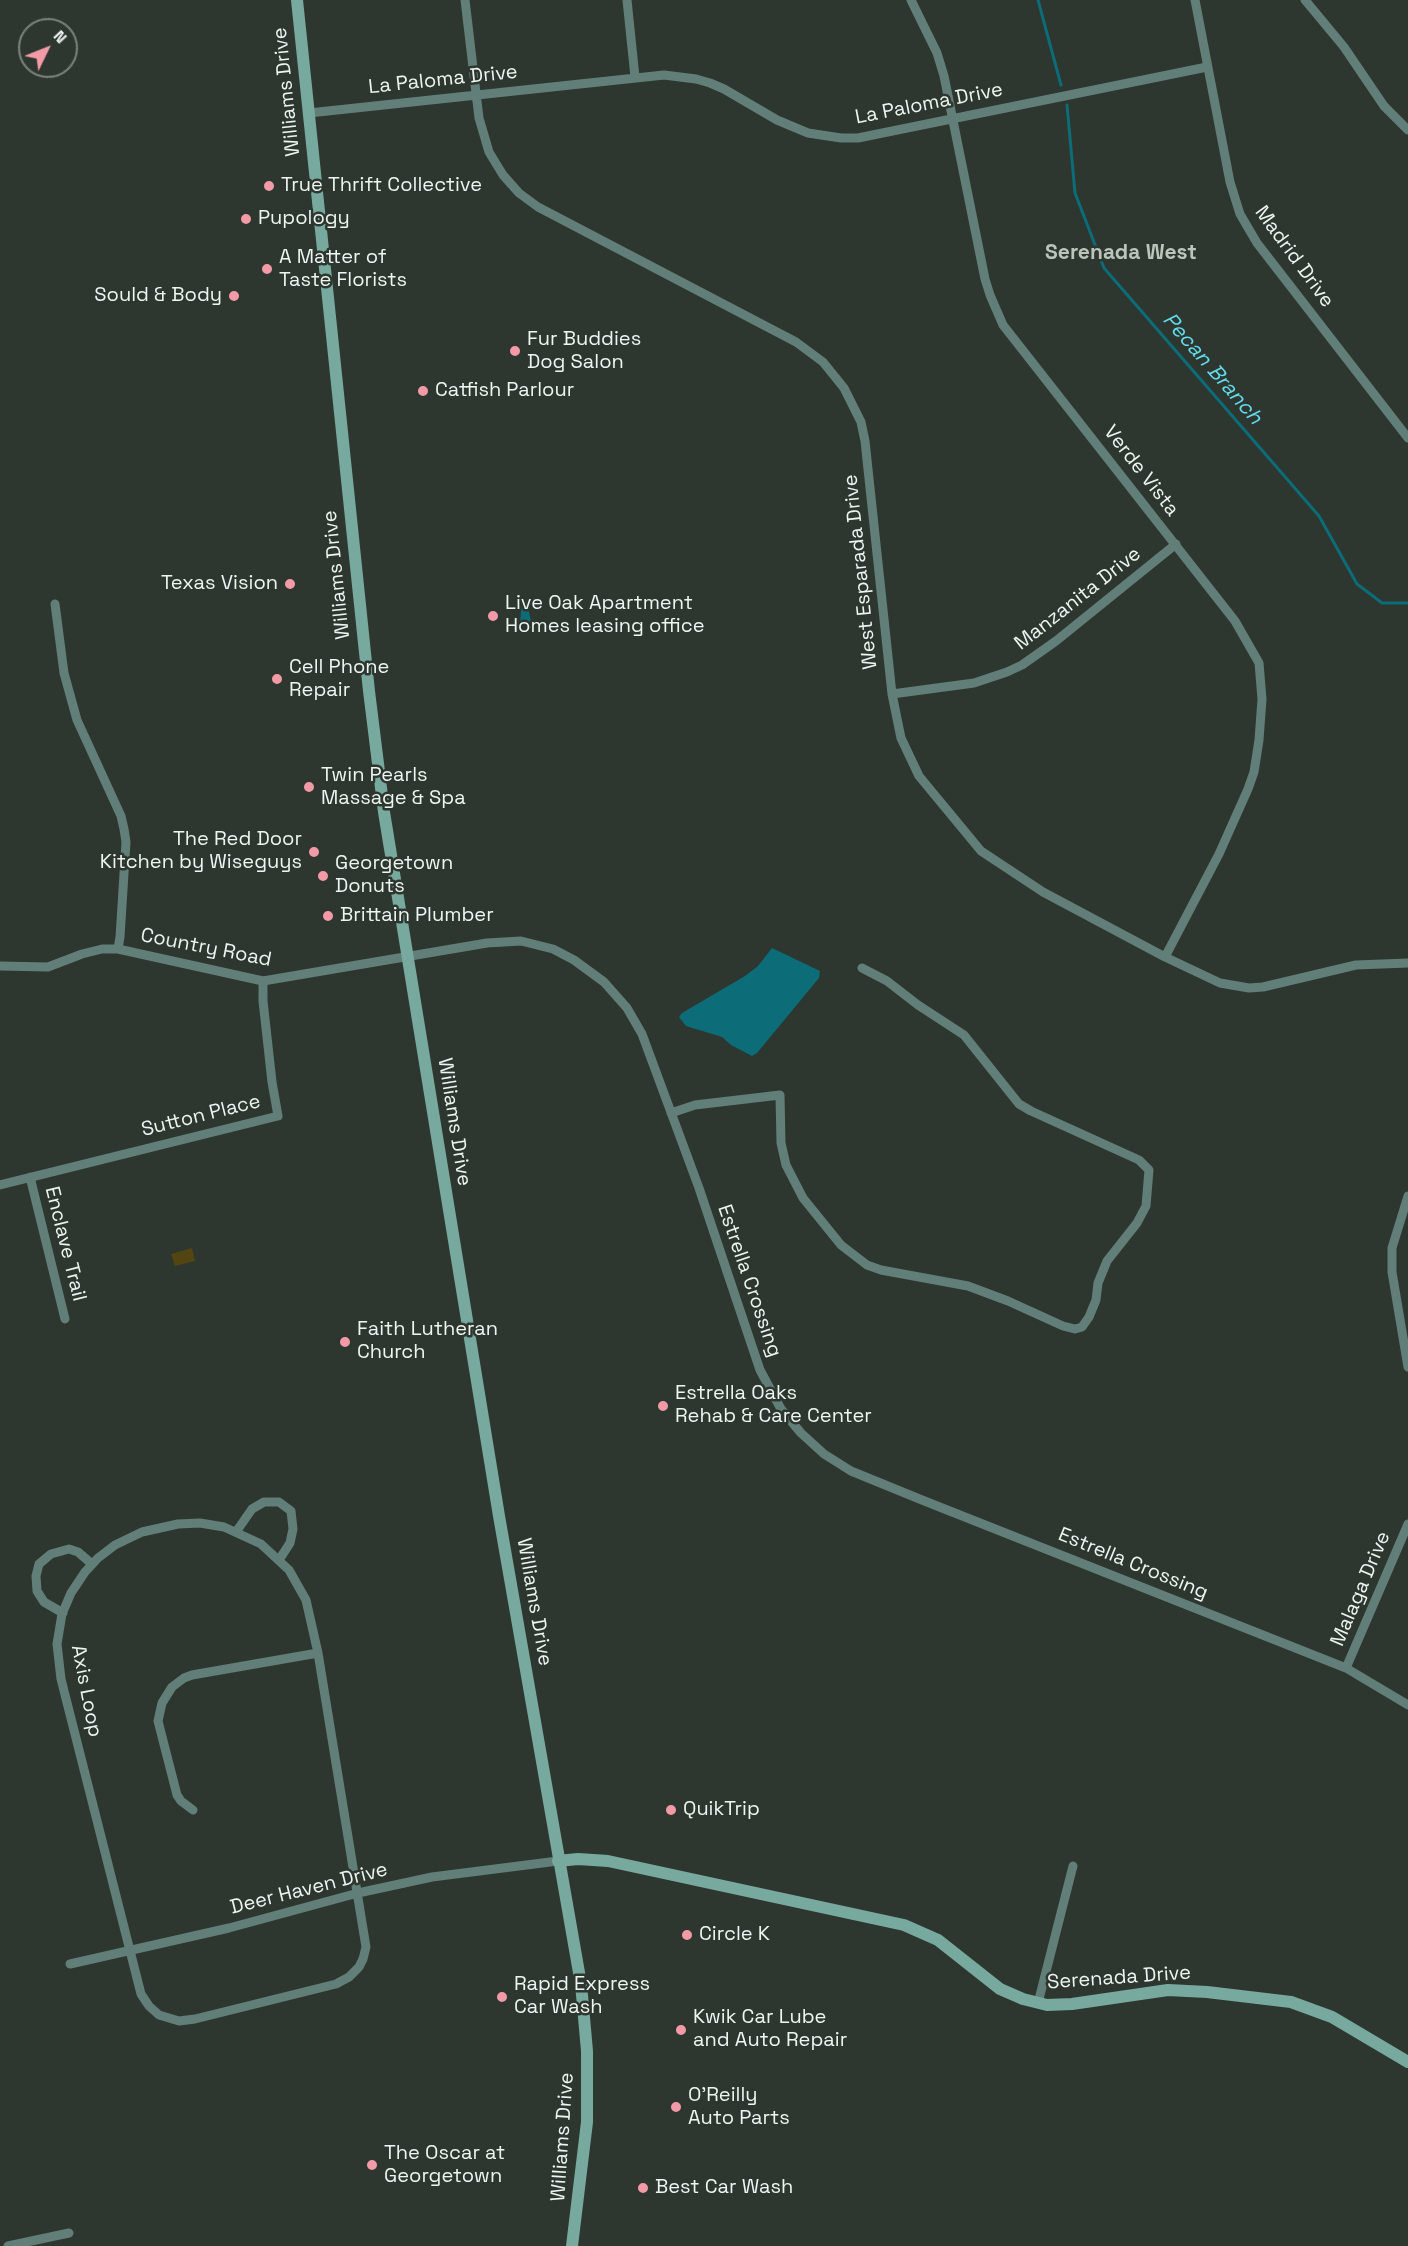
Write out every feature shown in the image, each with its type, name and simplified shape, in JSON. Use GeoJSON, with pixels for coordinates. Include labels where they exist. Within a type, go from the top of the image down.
{"type":"FeatureCollection","features":[{"type":"Feature","properties":{"kind":"main road","name":"Williams Drive"},"geometry":{"type":"LineString","coordinates":[[297,0],[369,692],[384,812],[495,1494],[581,1984],[587,2051],[587,2122],[572,2246]]}},
{"type":"Feature","properties":{"kind":"main road","name":"Serenada Drive"},"geometry":{"type":"LineString","coordinates":[[558,1861],[578,1859],[608,1862],[904,1925],[938,1940],[1000,1989],[1023,1999],[1047,2005],[1072,2004],[1168,1990],[1291,2002],[1332,2017],[1408,2062]]}},
{"type":"Feature","properties":{"kind":"street","name":"West Esparada Drive"},"geometry":{"type":"LineString","coordinates":[[465,0],[475,95],[489,152],[503,175],[525,198],[796,342],[823,362],[844,388],[859,416],[865,441],[892,694],[901,738],[919,776],[981,851],[1043,892],[1165,957],[1220,983],[1249,988],[1273,986],[1356,965],[1408,963]]}},
{"type":"Feature","properties":{"kind":"street"},"geometry":{"type":"LineString","coordinates":[[627,0],[635,77]]}},
{"type":"Feature","properties":{"kind":"street","name":"Verde Vista"},"geometry":{"type":"LineString","coordinates":[[911,0],[937,53],[944,76],[985,279],[1003,325],[1235,621],[1259,663],[1262,699],[1257,756],[1248,789],[1219,854],[1165,957]]}},
{"type":"Feature","properties":{"kind":"street","name":"Madrid Drive"},"geometry":{"type":"LineString","coordinates":[[1195,0],[1230,182],[1237,206],[1248,229],[1408,438]]}},
{"type":"Feature","properties":{"kind":"street"},"geometry":{"type":"LineString","coordinates":[[1305,0],[1344,47],[1384,106],[1408,130]]}},
{"type":"Feature","properties":{"kind":"street","name":"La Paloma Drive"},"geometry":{"type":"LineString","coordinates":[[309,113],[664,75],[696,79],[724,89],[792,128],[825,136],[858,138],[1207,67]]}},
{"type":"Feature","properties":{"kind":"street","name":"Manzanita Drive"},"geometry":{"type":"LineString","coordinates":[[892,694],[974,683],[1022,665],[1050,646],[1176,544]]}},
{"type":"Feature","properties":{"kind":"street"},"geometry":{"type":"LineString","coordinates":[[55,604],[64,673],[77,721],[121,816],[124,829],[118,949]]}},
{"type":"Feature","properties":{"kind":"street","name":"Estrella Crossing"},"geometry":{"type":"LineString","coordinates":[[407,958],[487,942],[521,941],[553,949],[574,960],[604,982],[627,1008],[642,1034],[760,1370],[781,1409],[801,1433],[824,1454],[851,1471],[1346,1668],[1408,1705]]}},
{"type":"Feature","properties":{"kind":"street","name":"Country Road"},"geometry":{"type":"LineString","coordinates":[[0,966],[48,967],[81,954],[102,949],[118,949],[263,981],[407,958]]}},
{"type":"Feature","properties":{"kind":"street"},"geometry":{"type":"LineString","coordinates":[[671,1113],[695,1105],[780,1095],[781,1143],[786,1165],[803,1198],[841,1245],[867,1265],[881,1270],[968,1286],[1008,1300],[1063,1326],[1075,1329],[1082,1327],[1096,1300],[1098,1283],[1107,1261],[1137,1223],[1146,1206],[1149,1170],[1139,1160],[1019,1104],[964,1035],[918,1005],[887,981],[862,968]]}},
{"type":"Feature","properties":{"kind":"street","name":"Sutton Place"},"geometry":{"type":"LineString","coordinates":[[0,1185],[278,1116],[263,1001],[263,981]]}},
{"type":"Feature","properties":{"kind":"street","name":"Enclave Trail"},"geometry":{"type":"LineString","coordinates":[[30,1177],[65,1319]]}},
{"type":"Feature","properties":{"kind":"street"},"geometry":{"type":"LineString","coordinates":[[1408,1196],[1392,1248],[1392,1272],[1408,1367]]}},
{"type":"Feature","properties":{"kind":"street"},"geometry":{"type":"LineString","coordinates":[[236,1532],[252,1509],[264,1502],[279,1502],[291,1511],[293,1529],[290,1544],[279,1560]]}},
{"type":"Feature","properties":{"kind":"street","name":"Axis Loop"},"geometry":{"type":"LineString","coordinates":[[200,1523],[224,1527],[261,1544],[279,1560],[295,1580],[306,1600],[318,1653],[358,1893],[365,1954],[359,1967],[349,1977],[336,1984],[179,2021],[159,2015],[144,2000],[129,1951],[61,1679],[57,1644],[63,1613],[71,1593],[92,1564],[106,1551],[142,1532],[166,1526],[200,1523]]}},
{"type":"Feature","properties":{"kind":"street","name":"Malaga Drive"},"geometry":{"type":"LineString","coordinates":[[1346,1668],[1408,1524]]}},
{"type":"Feature","properties":{"kind":"street"},"geometry":{"type":"LineString","coordinates":[[63,1613],[44,1602],[38,1591],[36,1576],[39,1564],[51,1554],[69,1549],[78,1552],[92,1564]]}},
{"type":"Feature","properties":{"kind":"street"},"geometry":{"type":"LineString","coordinates":[[193,1810],[177,1795],[158,1721],[162,1703],[172,1687],[192,1675],[318,1653]]}},
{"type":"Feature","properties":{"kind":"street","name":"Deer Haven Drive"},"geometry":{"type":"LineString","coordinates":[[70,1964],[229,1928],[358,1893],[450,1874],[558,1861]]}},
{"type":"Feature","properties":{"kind":"street"},"geometry":{"type":"LineString","coordinates":[[1038,2003],[1073,1866]]}},
{"type":"Feature","properties":{"kind":"street"},"geometry":{"type":"LineString","coordinates":[[8,2246],[69,2233]]}},
{"type":"Feature","properties":{"kind":"shaded area"},"geometry":{"type":"Polygon","coordinates":[[[192,1248],[195,1261],[175,1266],[171,1254],[192,1248]]]}},
{"type":"Feature","properties":{"kind":"water"},"geometry":{"type":"Polygon","coordinates":[[[527,604],[533,629],[526,630],[525,623],[520,623],[521,611],[517,611],[516,605],[527,604]]]}},
{"type":"Feature","properties":{"kind":"water"},"geometry":{"type":"Polygon","coordinates":[[[772,948],[820,971],[819,978],[757,1053],[752,1056],[731,1045],[722,1037],[686,1026],[679,1017],[682,1013],[745,976],[758,966],[772,948]]]}},
{"type":"Feature","properties":{"kind":"waterway","name":"Pecan Branch"},"geometry":{"type":"LineString","coordinates":[[1038,0],[1061,85]]}},
{"type":"Feature","properties":{"kind":"waterway","name":"Pecan Branch"},"geometry":{"type":"LineString","coordinates":[[1067,105],[1075,193],[1104,268],[1319,516],[1357,584],[1382,603],[1408,603]]}},
{"type":"Feature","properties":{"kind":"place","name":"True Thrift Collective"},"geometry":{"type":"Point","coordinates":[269,186]}},
{"type":"Feature","properties":{"kind":"place","name":"Pupology"},"geometry":{"type":"Point","coordinates":[246,219]}},
{"type":"Feature","properties":{"kind":"place","name":"A Matter of Taste Florists"},"geometry":{"type":"Point","coordinates":[267,269]}},
{"type":"Feature","properties":{"kind":"place","name":"Sould & Body"},"geometry":{"type":"Point","coordinates":[234,296]}},
{"type":"Feature","properties":{"kind":"place","name":"Fur Buddies Dog Salon"},"geometry":{"type":"Point","coordinates":[515,351]}},
{"type":"Feature","properties":{"kind":"place","name":"Catfish Parlour"},"geometry":{"type":"Point","coordinates":[423,391]}},
{"type":"Feature","properties":{"kind":"place","name":"Texas Vision"},"geometry":{"type":"Point","coordinates":[290,584]}},
{"type":"Feature","properties":{"kind":"place","name":"Live Oak Apartment Homes leasing office"},"geometry":{"type":"Point","coordinates":[493,616]}},
{"type":"Feature","properties":{"kind":"place","name":"Cell Phone Repair"},"geometry":{"type":"Point","coordinates":[277,679]}},
{"type":"Feature","properties":{"kind":"place","name":"Twin Pearls Massage & Spa"},"geometry":{"type":"Point","coordinates":[309,787]}},
{"type":"Feature","properties":{"kind":"place","name":"The Red Door Kitchen by Wiseguys"},"geometry":{"type":"Point","coordinates":[314,852]}},
{"type":"Feature","properties":{"kind":"place","name":"Georgetown Donuts"},"geometry":{"type":"Point","coordinates":[323,876]}},
{"type":"Feature","properties":{"kind":"place","name":"Brittain Plumber"},"geometry":{"type":"Point","coordinates":[328,916]}},
{"type":"Feature","properties":{"kind":"place","name":"Faith Lutheran Church"},"geometry":{"type":"Point","coordinates":[345,1342]}},
{"type":"Feature","properties":{"kind":"place","name":"Estrella Oaks Rehab & Care Center"},"geometry":{"type":"Point","coordinates":[663,1406]}},
{"type":"Feature","properties":{"kind":"place","name":"QuikTrip"},"geometry":{"type":"Point","coordinates":[671,1810]}},
{"type":"Feature","properties":{"kind":"place","name":"Circle K"},"geometry":{"type":"Point","coordinates":[687,1935]}},
{"type":"Feature","properties":{"kind":"place","name":"Rapid Express Car Wash"},"geometry":{"type":"Point","coordinates":[502,1997]}},
{"type":"Feature","properties":{"kind":"place","name":"Kwik Car Lube and Auto Repair"},"geometry":{"type":"Point","coordinates":[681,2030]}},
{"type":"Feature","properties":{"kind":"place","name":"O'Reilly Auto Parts"},"geometry":{"type":"Point","coordinates":[676,2107]}},
{"type":"Feature","properties":{"kind":"place","name":"The Oscar at Georgetown"},"geometry":{"type":"Point","coordinates":[372,2165]}},
{"type":"Feature","properties":{"kind":"place","name":"Best Car Wash"},"geometry":{"type":"Point","coordinates":[643,2188]}},
{"type":"Feature","properties":{"kind":"district","name":"Serenada West"},"geometry":{"type":"Point","coordinates":[1121,253]}}]}
